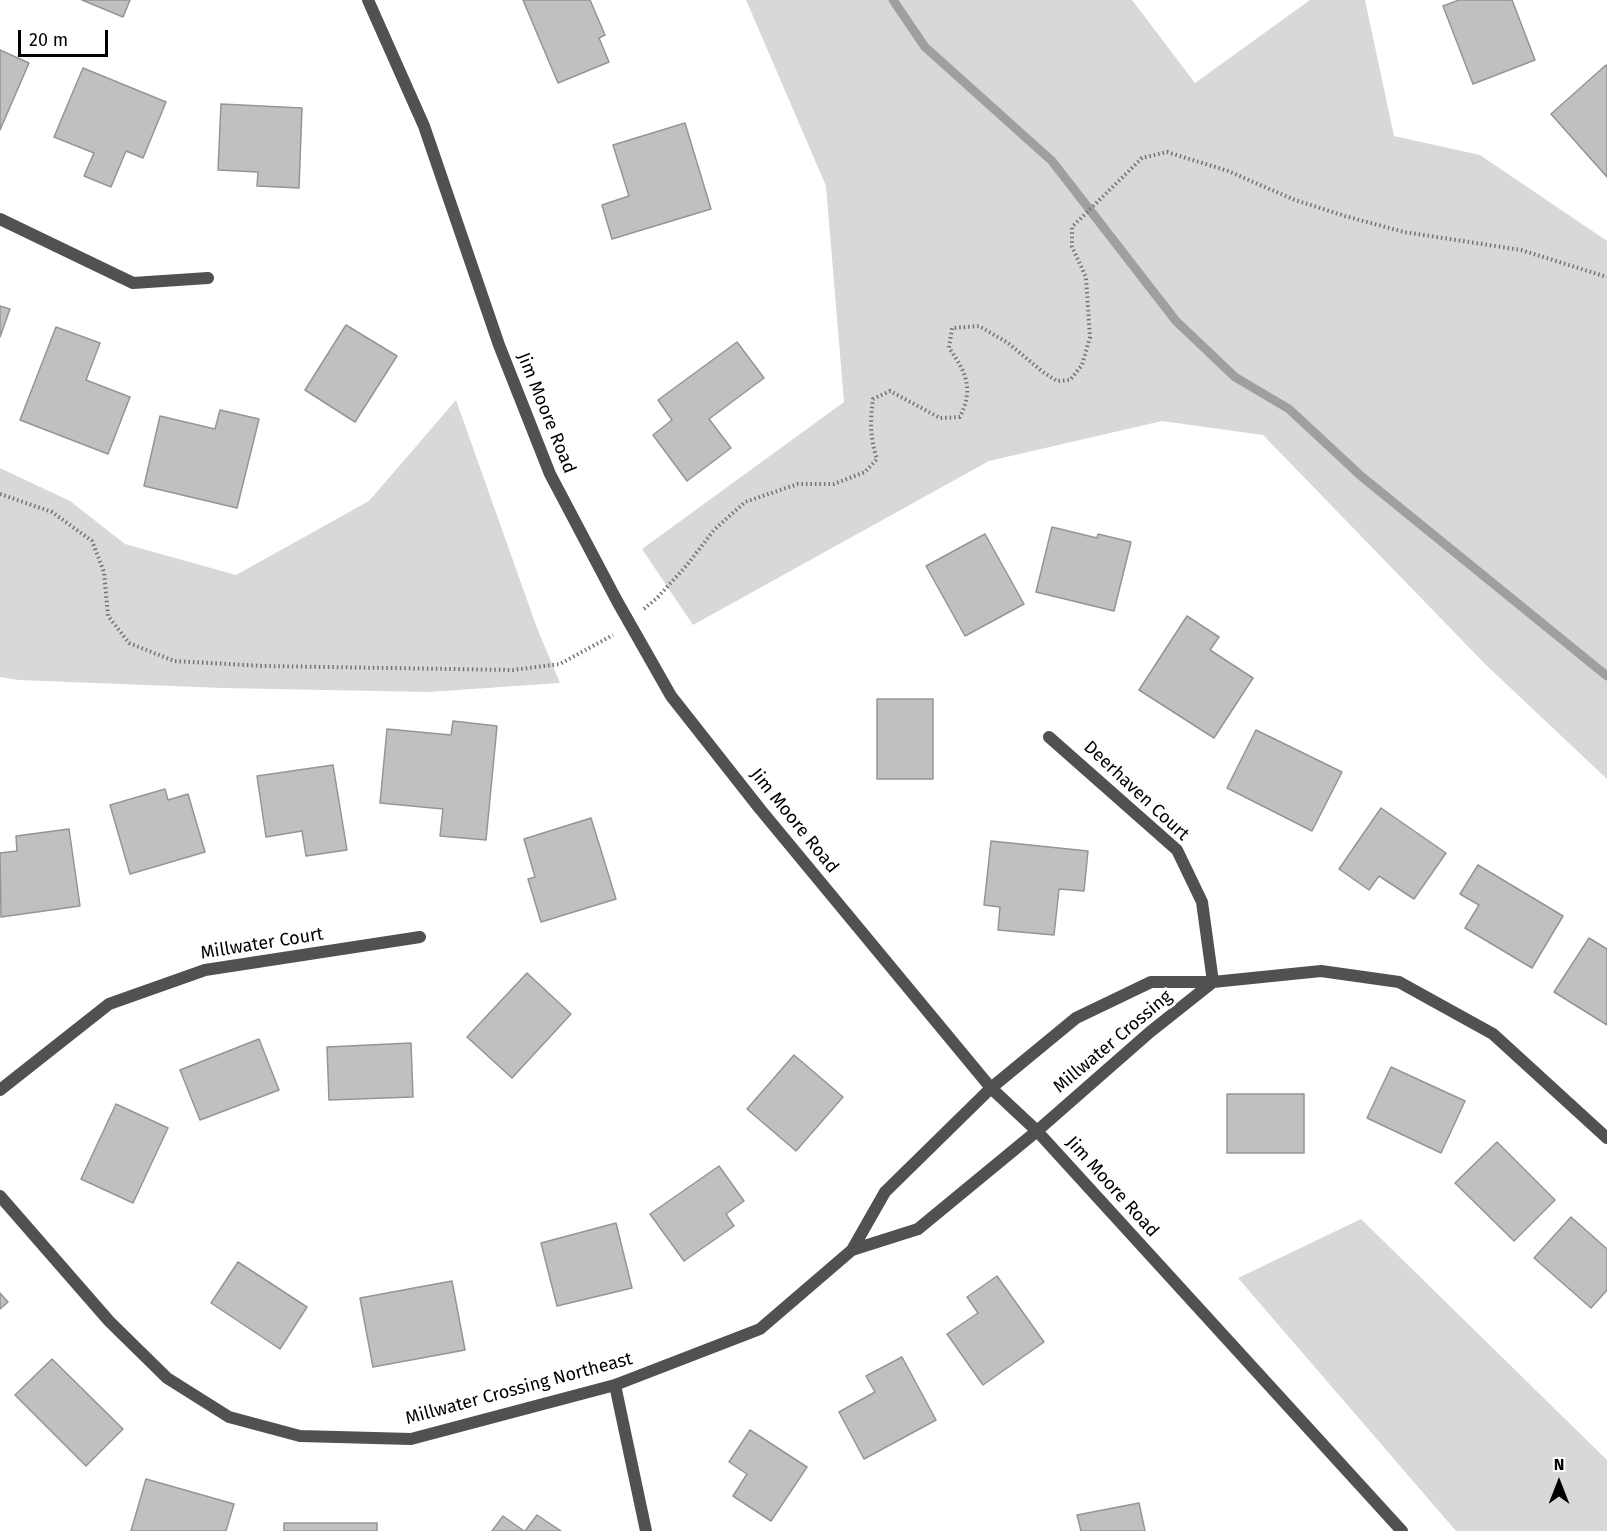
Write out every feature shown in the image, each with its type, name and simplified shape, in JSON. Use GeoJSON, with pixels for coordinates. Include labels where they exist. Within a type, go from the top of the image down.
{"type":"FeatureCollection","features":[{"type":"Feature","properties":{"kind":"street","name":"Jim Moore Road"},"geometry":{"type":"LineString","coordinates":[[368,0],[424,126],[499,345],[550,474],[616,601],[671,696],[760,809],[991,1088],[1037,1131],[1402,1531]]}},
{"type":"Feature","properties":{"kind":"street"},"geometry":{"type":"LineString","coordinates":[[0,219],[133,283],[208,278]]}},
{"type":"Feature","properties":{"kind":"street","name":"Deerhaven Court"},"geometry":{"type":"LineString","coordinates":[[1049,736],[1177,850],[1202,902],[1213,982]]}},
{"type":"Feature","properties":{"kind":"street","name":"Millwater Court"},"geometry":{"type":"LineString","coordinates":[[0,1090],[109,1004],[205,970],[420,937]]}},
{"type":"Feature","properties":{"kind":"street","name":"Millwater Crossing"},"geometry":{"type":"LineString","coordinates":[[991,1088],[1076,1018],[1151,982],[1213,982],[1321,971],[1399,982],[1494,1034],[1607,1138]]}},
{"type":"Feature","properties":{"kind":"street","name":"Millwater Crossing"},"geometry":{"type":"LineString","coordinates":[[1037,1131],[1150,1032],[1213,982]]}},
{"type":"Feature","properties":{"kind":"street","name":"Millwater Crossing Northeast"},"geometry":{"type":"LineString","coordinates":[[0,1196],[109,1321],[167,1378],[229,1417],[300,1437],[411,1439],[615,1385],[760,1329],[852,1250],[885,1192],[991,1088]]}},
{"type":"Feature","properties":{"kind":"street","name":"Millwater Crossing Northeast"},"geometry":{"type":"LineString","coordinates":[[852,1250],[918,1229],[1037,1131]]}},
{"type":"Feature","properties":{"kind":"street"},"geometry":{"type":"LineString","coordinates":[[615,1385],[646,1531]]}},
{"type":"Feature","properties":{"kind":"path"},"geometry":{"type":"LineString","coordinates":[[657,598],[714,530],[744,502],[798,484],[834,484],[865,472],[877,459],[870,421],[873,399],[890,391],[940,418],[960,417],[968,400],[964,370],[949,348],[952,328],[979,326],[1008,343],[1057,381],[1070,380],[1082,365],[1090,337],[1086,277],[1072,247],[1072,227],[1142,158],[1167,152],[1228,171],[1295,200],[1346,216],[1404,232],[1521,250],[1607,278]]}},
{"type":"Feature","properties":{"kind":"path"},"geometry":{"type":"LineString","coordinates":[[0,494],[52,513],[92,541],[104,572],[108,616],[129,643],[174,661],[264,666],[513,670],[560,664],[608,639]]}},
{"type":"Feature","properties":{"kind":"shaded area"},"geometry":{"type":"Polygon","coordinates":[[[746,0],[1132,0],[1195,83],[1310,0],[1365,0],[1394,136],[1480,155],[1607,241],[1607,779],[1486,665],[1263,435],[1162,421],[989,461],[693,625],[642,549],[844,402],[826,186],[746,0]]]}},
{"type":"Feature","properties":{"kind":"shaded area"},"geometry":{"type":"Polygon","coordinates":[[[456,400],[537,628],[560,683],[428,692],[223,688],[18,680],[0,677],[0,468],[70,501],[125,544],[236,575],[369,501],[456,400]]]}},
{"type":"Feature","properties":{"kind":"shaded area"},"geometry":{"type":"Polygon","coordinates":[[[1361,1219],[1607,1460],[1607,1531],[1456,1531],[1238,1278],[1361,1219]]]}},
{"type":"Feature","properties":{"kind":"building"},"geometry":{"type":"Polygon","coordinates":[[[82,0],[130,0],[123,17],[82,0]]]}},
{"type":"Feature","properties":{"kind":"building"},"geometry":{"type":"Polygon","coordinates":[[[523,0],[590,0],[605,35],[599,38],[609,62],[558,83],[523,0]]]}},
{"type":"Feature","properties":{"kind":"building"},"geometry":{"type":"Polygon","coordinates":[[[1459,0],[1512,0],[1535,60],[1473,84],[1443,6],[1459,0]]]}},
{"type":"Feature","properties":{"kind":"building"},"geometry":{"type":"Polygon","coordinates":[[[0,50],[29,63],[0,130],[0,50]]]}},
{"type":"Feature","properties":{"kind":"building"},"geometry":{"type":"Polygon","coordinates":[[[1606,65],[1607,67],[1607,177],[1551,114],[1606,65]]]}},
{"type":"Feature","properties":{"kind":"building"},"geometry":{"type":"Polygon","coordinates":[[[83,68],[166,102],[143,158],[126,151],[111,187],[84,176],[94,153],[54,137],[83,68]]]}},
{"type":"Feature","properties":{"kind":"building"},"geometry":{"type":"Polygon","coordinates":[[[221,104],[302,108],[299,188],[257,186],[258,172],[218,170],[221,104]]]}},
{"type":"Feature","properties":{"kind":"building"},"geometry":{"type":"Polygon","coordinates":[[[685,123],[711,209],[612,239],[602,205],[629,196],[613,145],[685,123]]]}},
{"type":"Feature","properties":{"kind":"building"},"geometry":{"type":"Polygon","coordinates":[[[0,306],[10,309],[0,337],[0,306]]]}},
{"type":"Feature","properties":{"kind":"building"},"geometry":{"type":"Polygon","coordinates":[[[346,325],[397,356],[355,422],[305,390],[346,325]]]}},
{"type":"Feature","properties":{"kind":"building"},"geometry":{"type":"Polygon","coordinates":[[[56,327],[100,343],[86,380],[130,397],[108,454],[20,420],[56,327]]]}},
{"type":"Feature","properties":{"kind":"building"},"geometry":{"type":"Polygon","coordinates":[[[737,342],[764,378],[709,419],[731,448],[687,481],[653,435],[672,420],[658,400],[737,342]]]}},
{"type":"Feature","properties":{"kind":"building"},"geometry":{"type":"Polygon","coordinates":[[[220,410],[259,419],[237,508],[144,486],[160,416],[215,429],[220,410]]]}},
{"type":"Feature","properties":{"kind":"building"},"geometry":{"type":"Polygon","coordinates":[[[1052,527],[1097,538],[1098,534],[1131,542],[1114,611],[1036,592],[1052,527]]]}},
{"type":"Feature","properties":{"kind":"building"},"geometry":{"type":"Polygon","coordinates":[[[985,534],[1024,604],[965,636],[926,566],[985,534]]]}},
{"type":"Feature","properties":{"kind":"building"},"geometry":{"type":"Polygon","coordinates":[[[1187,616],[1219,637],[1210,650],[1253,678],[1214,738],[1139,690],[1187,616]]]}},
{"type":"Feature","properties":{"kind":"building"},"geometry":{"type":"Polygon","coordinates":[[[877,699],[933,699],[933,779],[877,779],[877,699]]]}},
{"type":"Feature","properties":{"kind":"building"},"geometry":{"type":"Polygon","coordinates":[[[453,721],[497,726],[486,840],[440,836],[443,809],[380,803],[387,729],[451,735],[453,721]]]}},
{"type":"Feature","properties":{"kind":"building"},"geometry":{"type":"Polygon","coordinates":[[[1256,730],[1342,772],[1312,831],[1227,788],[1256,730]]]}},
{"type":"Feature","properties":{"kind":"building"},"geometry":{"type":"Polygon","coordinates":[[[333,765],[347,850],[306,856],[302,831],[266,837],[257,776],[333,765]]]}},
{"type":"Feature","properties":{"kind":"building"},"geometry":{"type":"Polygon","coordinates":[[[165,789],[168,800],[188,794],[205,852],[130,874],[110,805],[165,789]]]}},
{"type":"Feature","properties":{"kind":"building"},"geometry":{"type":"Polygon","coordinates":[[[1381,808],[1446,853],[1414,899],[1379,876],[1369,890],[1339,869],[1381,808]]]}},
{"type":"Feature","properties":{"kind":"building"},"geometry":{"type":"Polygon","coordinates":[[[591,818],[616,899],[541,922],[528,879],[535,877],[524,839],[591,818]]]}},
{"type":"Feature","properties":{"kind":"building"},"geometry":{"type":"Polygon","coordinates":[[[69,829],[80,906],[1,917],[0,853],[17,851],[16,836],[69,829]]]}},
{"type":"Feature","properties":{"kind":"building"},"geometry":{"type":"Polygon","coordinates":[[[991,841],[1088,851],[1084,891],[1059,889],[1054,935],[998,930],[1000,907],[984,905],[991,841]]]}},
{"type":"Feature","properties":{"kind":"building"},"geometry":{"type":"Polygon","coordinates":[[[1478,865],[1563,916],[1532,968],[1465,928],[1479,905],[1460,894],[1478,865]]]}},
{"type":"Feature","properties":{"kind":"building"},"geometry":{"type":"Polygon","coordinates":[[[1589,938],[1607,949],[1607,1025],[1554,992],[1589,938]]]}},
{"type":"Feature","properties":{"kind":"building"},"geometry":{"type":"Polygon","coordinates":[[[527,973],[571,1014],[512,1078],[467,1037],[527,973]]]}},
{"type":"Feature","properties":{"kind":"building"},"geometry":{"type":"Polygon","coordinates":[[[259,1039],[279,1090],[200,1120],[180,1070],[259,1039]]]}},
{"type":"Feature","properties":{"kind":"building"},"geometry":{"type":"Polygon","coordinates":[[[411,1043],[413,1097],[329,1100],[327,1047],[411,1043]]]}},
{"type":"Feature","properties":{"kind":"building"},"geometry":{"type":"Polygon","coordinates":[[[794,1055],[843,1097],[796,1151],[747,1109],[794,1055]]]}},
{"type":"Feature","properties":{"kind":"building"},"geometry":{"type":"Polygon","coordinates":[[[1391,1067],[1465,1101],[1441,1153],[1367,1118],[1391,1067]]]}},
{"type":"Feature","properties":{"kind":"building"},"geometry":{"type":"Polygon","coordinates":[[[1227,1094],[1304,1094],[1304,1153],[1227,1153],[1227,1094]]]}},
{"type":"Feature","properties":{"kind":"building"},"geometry":{"type":"Polygon","coordinates":[[[116,1104],[168,1128],[133,1203],[81,1179],[116,1104]]]}},
{"type":"Feature","properties":{"kind":"building"},"geometry":{"type":"Polygon","coordinates":[[[1497,1142],[1555,1200],[1514,1241],[1455,1183],[1497,1142]]]}},
{"type":"Feature","properties":{"kind":"building"},"geometry":{"type":"Polygon","coordinates":[[[719,1166],[744,1201],[726,1214],[734,1226],[684,1261],[650,1214],[719,1166]]]}},
{"type":"Feature","properties":{"kind":"building"},"geometry":{"type":"Polygon","coordinates":[[[1571,1217],[1607,1249],[1607,1290],[1591,1308],[1534,1258],[1571,1217]]]}},
{"type":"Feature","properties":{"kind":"building"},"geometry":{"type":"Polygon","coordinates":[[[616,1223],[632,1288],[557,1306],[541,1243],[616,1223]]]}},
{"type":"Feature","properties":{"kind":"building"},"geometry":{"type":"Polygon","coordinates":[[[238,1262],[307,1307],[280,1349],[211,1303],[238,1262]]]}},
{"type":"Feature","properties":{"kind":"building"},"geometry":{"type":"Polygon","coordinates":[[[997,1276],[1044,1342],[983,1385],[947,1334],[978,1313],[967,1297],[997,1276]]]}},
{"type":"Feature","properties":{"kind":"building"},"geometry":{"type":"Polygon","coordinates":[[[452,1281],[465,1350],[373,1367],[360,1298],[452,1281]]]}},
{"type":"Feature","properties":{"kind":"building"},"geometry":{"type":"Polygon","coordinates":[[[0,1293],[8,1302],[0,1309],[0,1293]]]}},
{"type":"Feature","properties":{"kind":"building"},"geometry":{"type":"Polygon","coordinates":[[[902,1357],[936,1420],[864,1459],[839,1412],[875,1392],[866,1376],[902,1357]]]}},
{"type":"Feature","properties":{"kind":"building"},"geometry":{"type":"Polygon","coordinates":[[[52,1359],[123,1429],[86,1466],[15,1395],[52,1359]]]}},
{"type":"Feature","properties":{"kind":"building"},"geometry":{"type":"Polygon","coordinates":[[[750,1430],[807,1467],[771,1521],[733,1496],[747,1474],[729,1462],[750,1430]]]}},
{"type":"Feature","properties":{"kind":"building"},"geometry":{"type":"Polygon","coordinates":[[[146,1479],[234,1504],[226,1531],[131,1531],[146,1479]]]}},
{"type":"Feature","properties":{"kind":"building"},"geometry":{"type":"Polygon","coordinates":[[[1139,1503],[1145,1531],[1081,1531],[1077,1515],[1139,1503]]]}},
{"type":"Feature","properties":{"kind":"building"},"geometry":{"type":"Polygon","coordinates":[[[537,1515],[561,1531],[525,1531],[537,1515]]]}},
{"type":"Feature","properties":{"kind":"building"},"geometry":{"type":"Polygon","coordinates":[[[503,1516],[524,1531],[492,1531],[503,1516]]]}},
{"type":"Feature","properties":{"kind":"building"},"geometry":{"type":"Polygon","coordinates":[[[284,1523],[377,1523],[377,1531],[284,1531],[284,1523]]]}},
{"type":"Feature","properties":{"kind":"waterway"},"geometry":{"type":"LineString","coordinates":[[893,0],[925,47],[1052,161],[1176,321],[1235,377],[1289,409],[1361,476],[1607,676]]}}]}
